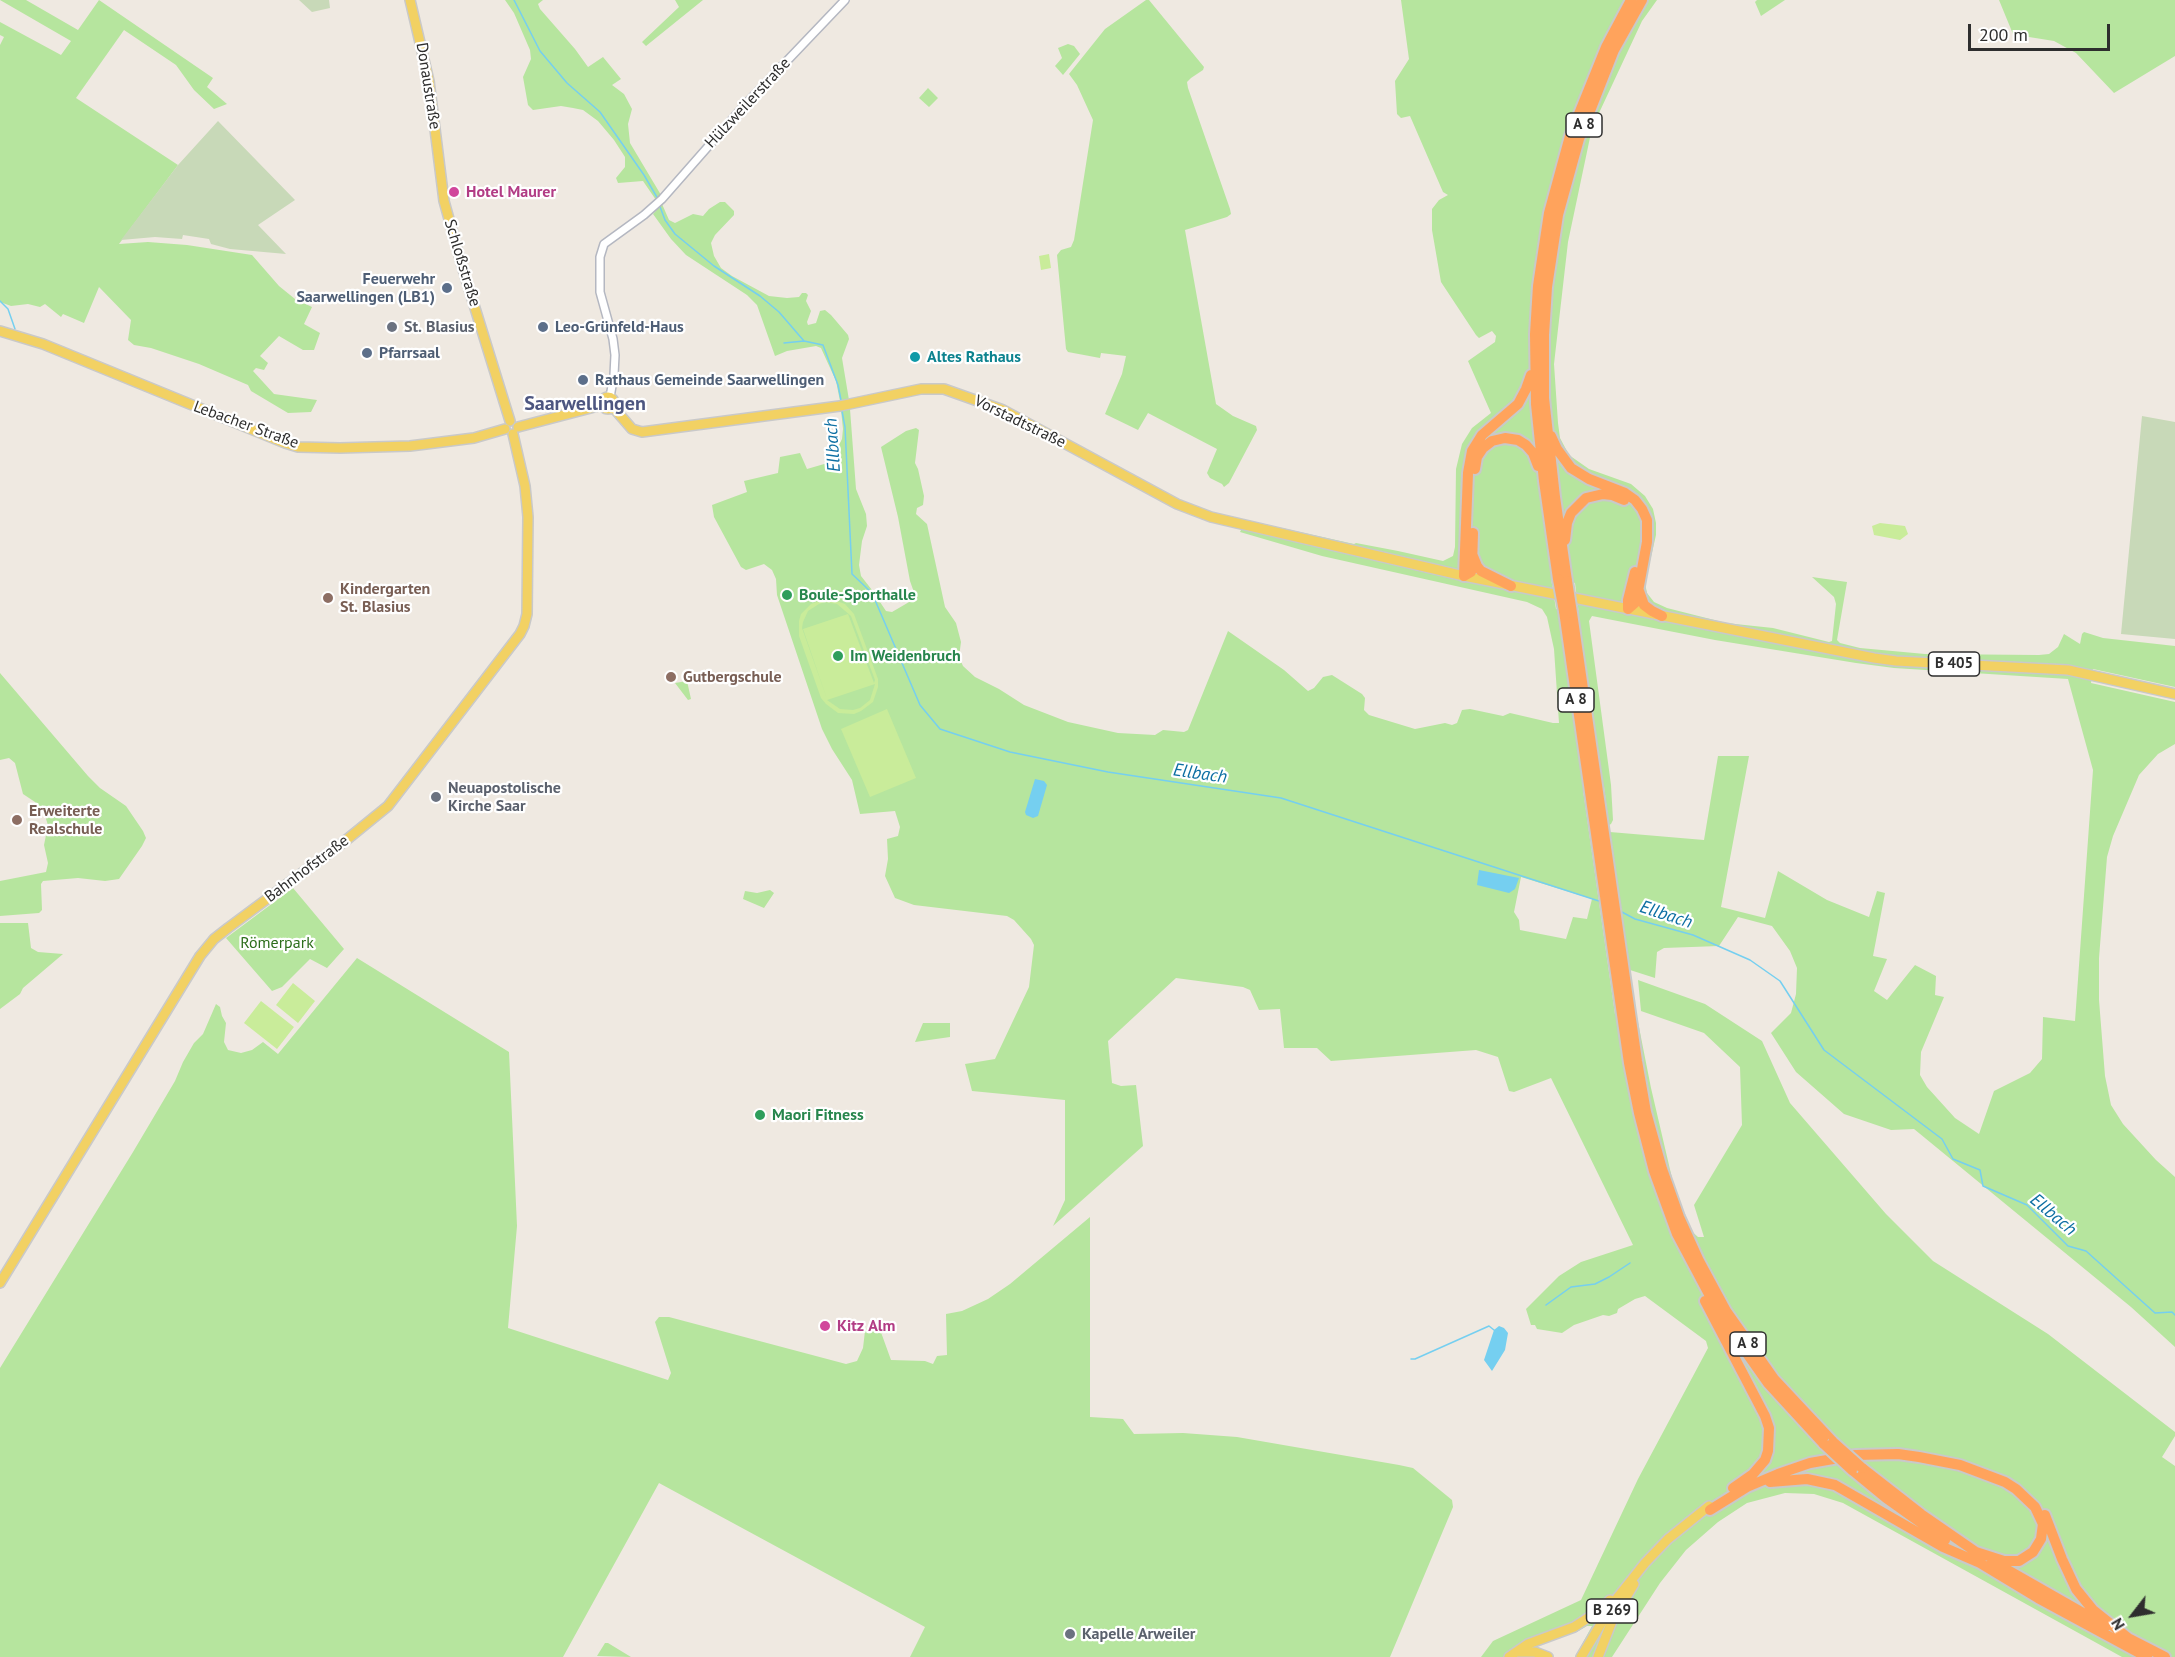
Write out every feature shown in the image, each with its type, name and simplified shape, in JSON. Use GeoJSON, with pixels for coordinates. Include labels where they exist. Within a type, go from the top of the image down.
{"type":"FeatureCollection","features":[{"type":"Feature","properties":{"kind":"highway","name":"A 8"},"geometry":{"type":"LineString","coordinates":[[1631,0],[1606,46],[1591,81],[1570,136],[1556,183],[1538,286],[1534,362],[1544,481],[1568,612],[1639,1113],[1654,1171],[1681,1232],[1692,1264],[1720,1315],[1748,1357],[1785,1403],[1916,1520],[1978,1558],[2165,1657]]}},
{"type":"Feature","properties":{"kind":"highway","name":"A 8"},"geometry":{"type":"LineString","coordinates":[[1563,580],[1565,568],[1546,423],[1543,372],[1545,311],[1558,215],[1579,139],[1614,50],[1641,0]]}},
{"type":"Feature","properties":{"kind":"highway"},"geometry":{"type":"LineString","coordinates":[[1464,576],[1468,472],[1472,451],[1482,435],[1518,404],[1526,390],[1534,362]]}},
{"type":"Feature","properties":{"kind":"highway"},"geometry":{"type":"LineString","coordinates":[[1546,423],[1557,449],[1571,468],[1589,479],[1625,493],[1635,500],[1647,520],[1648,531],[1636,602],[1628,609]]}},
{"type":"Feature","properties":{"kind":"highway"},"geometry":{"type":"LineString","coordinates":[[1464,576],[1471,572],[1475,467],[1483,448],[1501,438],[1518,440],[1533,453],[1544,481]]}},
{"type":"Feature","properties":{"kind":"highway"},"geometry":{"type":"LineString","coordinates":[[1565,568],[1567,524],[1577,505],[1594,495],[1603,494],[1621,498],[1636,512],[1642,531],[1628,609]]}},
{"type":"Feature","properties":{"kind":"highway"},"geometry":{"type":"LineString","coordinates":[[1472,552],[1481,571],[1511,586]]}},
{"type":"Feature","properties":{"kind":"highway"},"geometry":{"type":"LineString","coordinates":[[1638,588],[1644,605],[1662,616]]}},
{"type":"Feature","properties":{"kind":"highway","name":"A 8"},"geometry":{"type":"LineString","coordinates":[[1681,1232],[1715,1293],[1754,1352],[1829,1443]]}},
{"type":"Feature","properties":{"kind":"highway"},"geometry":{"type":"LineString","coordinates":[[1692,1264],[1710,1312],[1765,1416],[1770,1438],[1768,1451],[1760,1468],[1709,1508]]}},
{"type":"Feature","properties":{"kind":"highway"},"geometry":{"type":"LineString","coordinates":[[1709,1508],[1736,1489],[1776,1471],[1836,1453],[1898,1451],[1938,1456],[1982,1468],[2007,1478],[2035,1500],[2046,1517],[2061,1559],[2076,1589],[2094,1610],[2128,1638]]}},
{"type":"Feature","properties":{"kind":"highway"},"geometry":{"type":"LineString","coordinates":[[1898,1454],[1960,1465],[1994,1477],[2016,1489],[2035,1507],[2040,1516],[2043,1532],[2033,1552],[2019,1561],[1978,1558],[1943,1547],[1847,1491],[1822,1481],[1792,1479],[1772,1482],[1709,1508],[1747,1487],[1810,1463],[1856,1455],[1898,1454]]}},
{"type":"Feature","properties":{"kind":"highway","name":"A 8"},"geometry":{"type":"LineString","coordinates":[[1978,1558],[1996,1574],[2147,1657]]}},
{"type":"Feature","properties":{"kind":"main road","name":"Donaustraße"},"geometry":{"type":"LineString","coordinates":[[410,0],[429,81],[439,173]]}},
{"type":"Feature","properties":{"kind":"main road","name":"Schloßstraße"},"geometry":{"type":"LineString","coordinates":[[439,173],[453,238],[511,428]]}},
{"type":"Feature","properties":{"kind":"main road","name":"Lebacher Straße"},"geometry":{"type":"LineString","coordinates":[[0,331],[43,344],[298,447],[410,446],[474,438],[602,405]]}},
{"type":"Feature","properties":{"kind":"main road","name":"Vorstadtstraße"},"geometry":{"type":"LineString","coordinates":[[613,407],[632,429],[642,432],[854,404],[921,389],[953,391],[1003,410],[1185,508],[1245,525],[1464,576]]}},
{"type":"Feature","properties":{"kind":"main road"},"geometry":{"type":"LineString","coordinates":[[610,397],[614,401],[613,407],[608,409],[602,405],[604,398],[610,397]]}},
{"type":"Feature","properties":{"kind":"main road","name":"Bahnhofstraße"},"geometry":{"type":"LineString","coordinates":[[0,1282],[160,1018],[204,951],[228,928],[388,806],[520,634],[527,614],[528,517],[525,486],[511,428]]}},
{"type":"Feature","properties":{"kind":"main road","name":"B 405"},"geometry":{"type":"LineString","coordinates":[[1464,576],[1874,658],[2068,670],[2175,694]]}},
{"type":"Feature","properties":{"kind":"main road","name":"B 269"},"geometry":{"type":"LineString","coordinates":[[1582,1657],[1645,1566],[1709,1508]]}},
{"type":"Feature","properties":{"kind":"main road"},"geometry":{"type":"LineString","coordinates":[[1511,1655],[1528,1644],[1574,1627],[1591,1617],[1645,1566]]}},
{"type":"Feature","properties":{"kind":"main road"},"geometry":{"type":"LineString","coordinates":[[1598,1657],[1612,1621],[1645,1566]]}},
{"type":"Feature","properties":{"kind":"main road"},"geometry":{"type":"LineString","coordinates":[[1511,1655],[1535,1652],[1548,1657]]}},
{"type":"Feature","properties":{"kind":"street","name":"Hülzweilerstraße"},"geometry":{"type":"LineString","coordinates":[[610,397],[615,355],[613,339],[601,302],[601,251],[610,238],[653,208],[662,199],[742,108],[845,0]]}},
{"type":"Feature","properties":{"kind":"green space"},"geometry":{"type":"Polygon","coordinates":[[[0,0],[26,0],[78,30],[99,0],[213,78],[207,87],[227,104],[214,109],[194,90],[176,65],[124,30],[76,98],[178,165],[119,244],[148,242],[187,245],[252,255],[279,286],[295,299],[312,307],[304,324],[320,333],[314,350],[303,350],[279,336],[260,356],[268,363],[264,370],[256,368],[253,371],[274,394],[317,400],[311,412],[288,413],[251,391],[248,385],[199,364],[151,348],[134,345],[128,340],[131,320],[99,287],[84,323],[63,314],[61,317],[45,304],[40,307],[28,304],[11,306],[0,302],[0,45],[4,37],[0,35],[0,22],[61,55],[71,41],[0,0]]]}},
{"type":"Feature","properties":{"kind":"green space"},"geometry":{"type":"Polygon","coordinates":[[[299,0],[329,0],[330,8],[312,12],[299,0]]]}},
{"type":"Feature","properties":{"kind":"green space"},"geometry":{"type":"Polygon","coordinates":[[[505,0],[543,0],[538,4],[540,9],[588,67],[603,57],[621,79],[612,85],[624,94],[632,109],[628,124],[630,143],[661,195],[656,200],[643,181],[618,183],[616,178],[625,167],[625,157],[598,121],[583,110],[561,106],[533,110],[528,105],[523,77],[531,59],[530,50],[514,13],[505,0]]]}},
{"type":"Feature","properties":{"kind":"green space"},"geometry":{"type":"Polygon","coordinates":[[[675,0],[703,0],[646,46],[642,42],[679,7],[675,0]]]}},
{"type":"Feature","properties":{"kind":"green space"},"geometry":{"type":"Polygon","coordinates":[[[1149,0],[1204,67],[1187,82],[1188,88],[1231,214],[1185,230],[1216,404],[1233,416],[1256,426],[1257,430],[1229,483],[1224,487],[1210,478],[1207,473],[1217,449],[1148,413],[1138,430],[1105,414],[1122,374],[1126,356],[1101,353],[1100,358],[1068,352],[1066,349],[1057,255],[1061,250],[1071,247],[1074,240],[1093,120],[1077,85],[1069,74],[1105,29],[1149,0]]]}},
{"type":"Feature","properties":{"kind":"green space"},"geometry":{"type":"Polygon","coordinates":[[[1401,0],[1657,0],[1642,21],[1592,128],[1568,242],[1554,364],[1560,438],[1569,455],[1589,469],[1631,484],[1645,496],[1653,509],[1656,535],[1645,583],[1647,593],[1654,602],[1667,608],[1726,623],[1773,628],[1829,642],[1832,641],[1836,604],[1834,597],[1812,577],[1847,582],[1837,640],[1840,643],[1860,648],[1925,654],[2039,655],[2049,654],[2058,647],[2064,634],[2080,644],[2084,632],[2103,638],[2175,646],[2175,687],[2093,669],[2091,683],[2175,702],[2175,744],[2158,754],[2139,775],[2113,836],[2107,857],[2099,958],[2099,1000],[2105,1076],[2111,1105],[2123,1124],[2175,1177],[2175,1347],[2131,1307],[1914,1129],[1891,1130],[1844,1114],[1796,1072],[1771,1033],[1791,1013],[1796,994],[1797,968],[1790,951],[1772,926],[1738,917],[1719,946],[1664,948],[1657,952],[1655,978],[1630,970],[1610,832],[1704,840],[1718,756],[1749,756],[1721,907],[1765,918],[1778,871],[1827,900],[1869,917],[1877,891],[1885,893],[1873,956],[1887,959],[1874,991],[1887,1000],[1915,965],[1936,976],[1935,995],[1944,997],[1921,1052],[1920,1075],[1927,1087],[1955,1118],[1979,1134],[1994,1091],[2030,1073],[2042,1059],[2043,1017],[2075,1021],[2093,770],[2068,679],[1894,668],[1856,663],[1715,640],[1592,616],[1589,621],[1611,785],[1613,820],[1611,824],[1609,825],[1604,787],[1583,790],[1615,1014],[1636,1012],[1672,1178],[1684,1215],[1667,1221],[1672,1235],[1689,1229],[1698,1237],[1704,1237],[1694,1205],[1742,1125],[1740,1067],[1704,1033],[1641,1011],[1638,980],[1705,1004],[1762,1041],[1790,1103],[1886,1214],[1933,1261],[2048,1334],[2175,1432],[2175,1436],[2162,1457],[2175,1466],[2175,1657],[2122,1657],[1843,1503],[1814,1494],[1785,1493],[1747,1503],[1718,1522],[1686,1550],[1660,1583],[1612,1657],[1575,1657],[1592,1626],[1587,1626],[1575,1633],[1577,1622],[1517,1646],[1503,1657],[1481,1657],[1493,1641],[1581,1600],[1638,1479],[1708,1348],[1706,1341],[1645,1296],[1618,1309],[1617,1313],[1609,1316],[1603,1315],[1574,1325],[1562,1333],[1537,1329],[1535,1325],[1531,1325],[1526,1309],[1559,1276],[1581,1262],[1633,1245],[1551,1078],[1514,1092],[1509,1091],[1498,1057],[1476,1050],[1331,1061],[1317,1048],[1284,1048],[1280,1009],[1259,1010],[1250,990],[1243,987],[1176,978],[1108,1041],[1112,1083],[1121,1086],[1136,1085],[1143,1146],[1053,1226],[1065,1200],[1065,1100],[972,1091],[965,1064],[995,1059],[1029,987],[1034,945],[1014,920],[1007,916],[914,905],[895,898],[885,876],[888,859],[887,839],[898,836],[900,827],[895,811],[860,814],[852,780],[822,729],[777,595],[776,579],[772,570],[764,564],[746,570],[741,567],[714,517],[712,505],[747,492],[744,481],[778,473],[780,457],[800,453],[807,469],[831,462],[830,450],[839,445],[842,439],[841,410],[850,409],[856,489],[866,514],[867,526],[862,541],[859,565],[861,576],[886,611],[892,612],[916,598],[910,581],[898,517],[881,447],[906,431],[916,428],[919,430],[915,463],[924,496],[923,505],[917,508],[916,514],[927,524],[945,607],[956,623],[961,642],[959,657],[963,666],[975,677],[1024,705],[1068,722],[1118,733],[1155,735],[1163,730],[1184,732],[1188,730],[1228,631],[1284,670],[1308,691],[1314,688],[1323,677],[1332,675],[1362,694],[1365,698],[1364,710],[1369,715],[1415,729],[1445,723],[1452,725],[1457,723],[1462,710],[1470,709],[1503,716],[1510,713],[1559,723],[1554,649],[1547,617],[1542,609],[1527,602],[1322,556],[1240,532],[1246,520],[1443,561],[1453,556],[1456,469],[1462,444],[1472,428],[1491,413],[1468,361],[1495,342],[1496,336],[1492,331],[1479,338],[1441,282],[1432,230],[1432,209],[1439,200],[1448,195],[1443,192],[1410,116],[1401,118],[1397,114],[1395,81],[1409,59],[1401,0]],[[1551,578],[1556,609],[1579,615],[1575,583],[1551,578]],[[1521,877],[1514,912],[1519,920],[1520,930],[1566,939],[1573,917],[1587,919],[1592,899],[1521,877]]]}},
{"type":"Feature","properties":{"kind":"green space"},"geometry":{"type":"Polygon","coordinates":[[[1757,0],[1785,0],[1761,16],[1755,2],[1757,0]]]}},
{"type":"Feature","properties":{"kind":"green space"},"geometry":{"type":"Polygon","coordinates":[[[1999,0],[2175,0],[2175,56],[2114,93],[2076,53],[2054,41],[2029,37],[2020,41],[2015,39],[1999,0]]]}},
{"type":"Feature","properties":{"kind":"green space"},"geometry":{"type":"Polygon","coordinates":[[[1068,44],[1074,46],[1080,54],[1063,75],[1055,66],[1062,58],[1058,48],[1068,44]]]}},
{"type":"Feature","properties":{"kind":"green space"},"geometry":{"type":"Polygon","coordinates":[[[928,88],[938,98],[929,107],[919,98],[928,88]]]}},
{"type":"Feature","properties":{"kind":"green space"},"geometry":{"type":"Polygon","coordinates":[[[218,121],[295,200],[258,225],[286,254],[230,249],[211,244],[209,239],[183,235],[182,239],[155,237],[121,240],[178,165],[218,121]]]}},
{"type":"Feature","properties":{"kind":"green space"},"geometry":{"type":"Polygon","coordinates":[[[720,202],[725,202],[734,211],[734,215],[715,235],[711,243],[714,256],[721,268],[769,296],[787,298],[799,297],[802,293],[806,293],[808,295],[806,301],[811,311],[808,325],[816,323],[820,311],[825,310],[831,315],[849,339],[842,358],[849,400],[840,401],[836,381],[821,348],[816,346],[787,351],[775,356],[757,305],[747,295],[686,255],[653,214],[662,204],[669,220],[675,223],[693,214],[703,216],[720,202]]]}},
{"type":"Feature","properties":{"kind":"green space"},"geometry":{"type":"Polygon","coordinates":[[[1049,254],[1051,268],[1041,270],[1039,256],[1049,254]]]}},
{"type":"Feature","properties":{"kind":"green space"},"geometry":{"type":"Polygon","coordinates":[[[2142,416],[2175,422],[2175,639],[2121,634],[2142,416]]]}},
{"type":"Feature","properties":{"kind":"green space"},"geometry":{"type":"Polygon","coordinates":[[[1880,523],[1905,526],[1908,534],[1900,540],[1874,535],[1872,526],[1880,523]]]}},
{"type":"Feature","properties":{"kind":"green space","name":"Im Weidenbruch"},"geometry":{"type":"Polygon","coordinates":[[[831,599],[845,604],[854,614],[878,679],[878,687],[873,702],[854,714],[838,713],[821,698],[799,636],[801,614],[811,604],[831,599]],[[825,602],[808,611],[802,628],[827,699],[803,629],[848,614],[874,683],[875,680],[851,616],[837,604],[825,602]],[[875,684],[827,700],[840,709],[860,708],[870,700],[875,684]]]}},
{"type":"Feature","properties":{"kind":"green space"},"geometry":{"type":"Polygon","coordinates":[[[0,673],[88,776],[100,788],[126,806],[146,838],[119,879],[105,881],[78,878],[43,881],[41,884],[42,910],[39,913],[0,916],[0,881],[46,872],[48,863],[44,845],[48,825],[45,816],[35,802],[23,794],[15,763],[9,758],[0,760],[0,673]]]}},
{"type":"Feature","properties":{"kind":"green space"},"geometry":{"type":"Polygon","coordinates":[[[687,681],[691,699],[688,700],[675,683],[687,681]]]}},
{"type":"Feature","properties":{"kind":"green space"},"geometry":{"type":"Polygon","coordinates":[[[887,709],[916,778],[870,797],[841,729],[887,709]]]}},
{"type":"Feature","properties":{"kind":"green space","name":"Römerpark"},"geometry":{"type":"Polygon","coordinates":[[[293,888],[344,949],[327,968],[310,959],[282,987],[272,991],[226,938],[293,888]]]}},
{"type":"Feature","properties":{"kind":"green space"},"geometry":{"type":"Polygon","coordinates":[[[770,890],[774,893],[764,908],[743,899],[745,891],[757,893],[770,890]]]}},
{"type":"Feature","properties":{"kind":"green space"},"geometry":{"type":"Polygon","coordinates":[[[0,923],[28,923],[31,948],[38,952],[63,954],[23,988],[20,994],[0,1009],[0,923]]]}},
{"type":"Feature","properties":{"kind":"green space"},"geometry":{"type":"Polygon","coordinates":[[[357,958],[509,1052],[517,1226],[508,1328],[668,1380],[671,1373],[655,1322],[659,1317],[669,1317],[846,1364],[857,1361],[863,1348],[865,1331],[869,1325],[878,1324],[891,1360],[925,1361],[933,1364],[937,1356],[947,1355],[946,1314],[962,1311],[988,1299],[1010,1284],[1090,1217],[1090,1417],[1123,1419],[1134,1434],[1183,1433],[1237,1437],[1413,1468],[1452,1500],[1453,1507],[1390,1657],[910,1657],[925,1627],[659,1483],[563,1657],[0,1657],[0,1368],[133,1152],[175,1081],[194,1043],[203,1034],[216,1004],[220,1007],[226,1023],[224,1042],[228,1050],[241,1053],[252,1050],[263,1042],[278,1054],[357,958]]]}},
{"type":"Feature","properties":{"kind":"green space"},"geometry":{"type":"Polygon","coordinates":[[[293,983],[315,1001],[298,1023],[276,1005],[293,983]]]}},
{"type":"Feature","properties":{"kind":"green space"},"geometry":{"type":"Polygon","coordinates":[[[261,1001],[294,1027],[277,1049],[244,1023],[261,1001]]]}},
{"type":"Feature","properties":{"kind":"green space"},"geometry":{"type":"Polygon","coordinates":[[[923,1023],[950,1023],[950,1037],[915,1042],[923,1023]]]}},
{"type":"Feature","properties":{"kind":"green space"},"geometry":{"type":"Polygon","coordinates":[[[605,1643],[608,1643],[631,1657],[597,1656],[605,1643]]]}},
{"type":"Feature","properties":{"kind":"water"},"geometry":{"type":"Polygon","coordinates":[[[1035,779],[1044,781],[1047,785],[1038,816],[1033,818],[1025,812],[1035,779]]]}},
{"type":"Feature","properties":{"kind":"water"},"geometry":{"type":"Polygon","coordinates":[[[1479,870],[1519,878],[1515,889],[1509,893],[1477,885],[1479,870]]]}},
{"type":"Feature","properties":{"kind":"water"},"geometry":{"type":"Polygon","coordinates":[[[1499,1326],[1508,1333],[1505,1350],[1492,1371],[1484,1360],[1494,1330],[1499,1326]]]}},
{"type":"Feature","properties":{"kind":"waterway","name":"Ellbach"},"geometry":{"type":"LineString","coordinates":[[514,0],[540,51],[567,83],[600,112],[658,199]]}},
{"type":"Feature","properties":{"kind":"waterway","name":"Ellbach"},"geometry":{"type":"LineString","coordinates":[[659,204],[665,220],[675,234],[714,266],[760,296],[779,312],[804,341],[823,345],[838,385],[841,400]]}},
{"type":"Feature","properties":{"kind":"waterway"},"geometry":{"type":"LineString","coordinates":[[0,301],[8,309],[15,329]]}},
{"type":"Feature","properties":{"kind":"waterway"},"geometry":{"type":"LineString","coordinates":[[784,343],[804,341]]}},
{"type":"Feature","properties":{"kind":"waterway","name":"Ellbach"},"geometry":{"type":"LineString","coordinates":[[842,411],[845,427],[852,574],[872,593],[920,705],[940,729],[1010,752],[1108,772],[1281,798],[1602,902]]}},
{"type":"Feature","properties":{"kind":"waterway","name":"Ellbach"},"geometry":{"type":"LineString","coordinates":[[1620,911],[1635,919],[1693,935],[1750,960],[1780,981],[1824,1050],[1942,1139],[1953,1159],[1980,1170],[1983,1186],[2027,1205],[2068,1246],[2086,1251],[2155,1313],[2172,1312],[2175,1315]]}},
{"type":"Feature","properties":{"kind":"waterway"},"geometry":{"type":"LineString","coordinates":[[1546,1305],[1571,1287],[1595,1284],[1630,1263]]}},
{"type":"Feature","properties":{"kind":"waterway"},"geometry":{"type":"LineString","coordinates":[[1411,1359],[1489,1326],[1494,1330]]}},
{"type":"Feature","properties":{"kind":"place","name":"Hotel Maurer"},"geometry":{"type":"Point","coordinates":[454,192]}},
{"type":"Feature","properties":{"kind":"place","name":"Feuerwehr Saarwellingen (LB1)"},"geometry":{"type":"Point","coordinates":[447,288]}},
{"type":"Feature","properties":{"kind":"place","name":"St. Blasius"},"geometry":{"type":"Point","coordinates":[392,327]}},
{"type":"Feature","properties":{"kind":"place","name":"Leo-Grünfeld-Haus"},"geometry":{"type":"Point","coordinates":[543,327]}},
{"type":"Feature","properties":{"kind":"place","name":"Pfarrsaal"},"geometry":{"type":"Point","coordinates":[367,353]}},
{"type":"Feature","properties":{"kind":"place","name":"Altes Rathaus"},"geometry":{"type":"Point","coordinates":[915,357]}},
{"type":"Feature","properties":{"kind":"place","name":"Rathaus Gemeinde Saarwellingen"},"geometry":{"type":"Point","coordinates":[583,380]}},
{"type":"Feature","properties":{"kind":"place","name":"Boule-Sporthalle"},"geometry":{"type":"Point","coordinates":[787,595]}},
{"type":"Feature","properties":{"kind":"place","name":"Kindergarten St. Blasius"},"geometry":{"type":"Point","coordinates":[328,598]}},
{"type":"Feature","properties":{"kind":"place","name":"Im Weidenbruch"},"geometry":{"type":"Point","coordinates":[838,656]}},
{"type":"Feature","properties":{"kind":"place","name":"Gutbergschule"},"geometry":{"type":"Point","coordinates":[671,677]}},
{"type":"Feature","properties":{"kind":"place","name":"Neuapostolische Kirche Saar"},"geometry":{"type":"Point","coordinates":[436,797]}},
{"type":"Feature","properties":{"kind":"place","name":"Erweiterte Realschule"},"geometry":{"type":"Point","coordinates":[17,820]}},
{"type":"Feature","properties":{"kind":"place","name":"Maori Fitness"},"geometry":{"type":"Point","coordinates":[760,1115]}},
{"type":"Feature","properties":{"kind":"place","name":"Kitz Alm"},"geometry":{"type":"Point","coordinates":[825,1326]}},
{"type":"Feature","properties":{"kind":"place","name":"Kapelle Arweiler"},"geometry":{"type":"Point","coordinates":[1070,1634]}},
{"type":"Feature","properties":{"kind":"district","name":"Saarwellingen"},"geometry":{"type":"Point","coordinates":[585,404]}}]}
